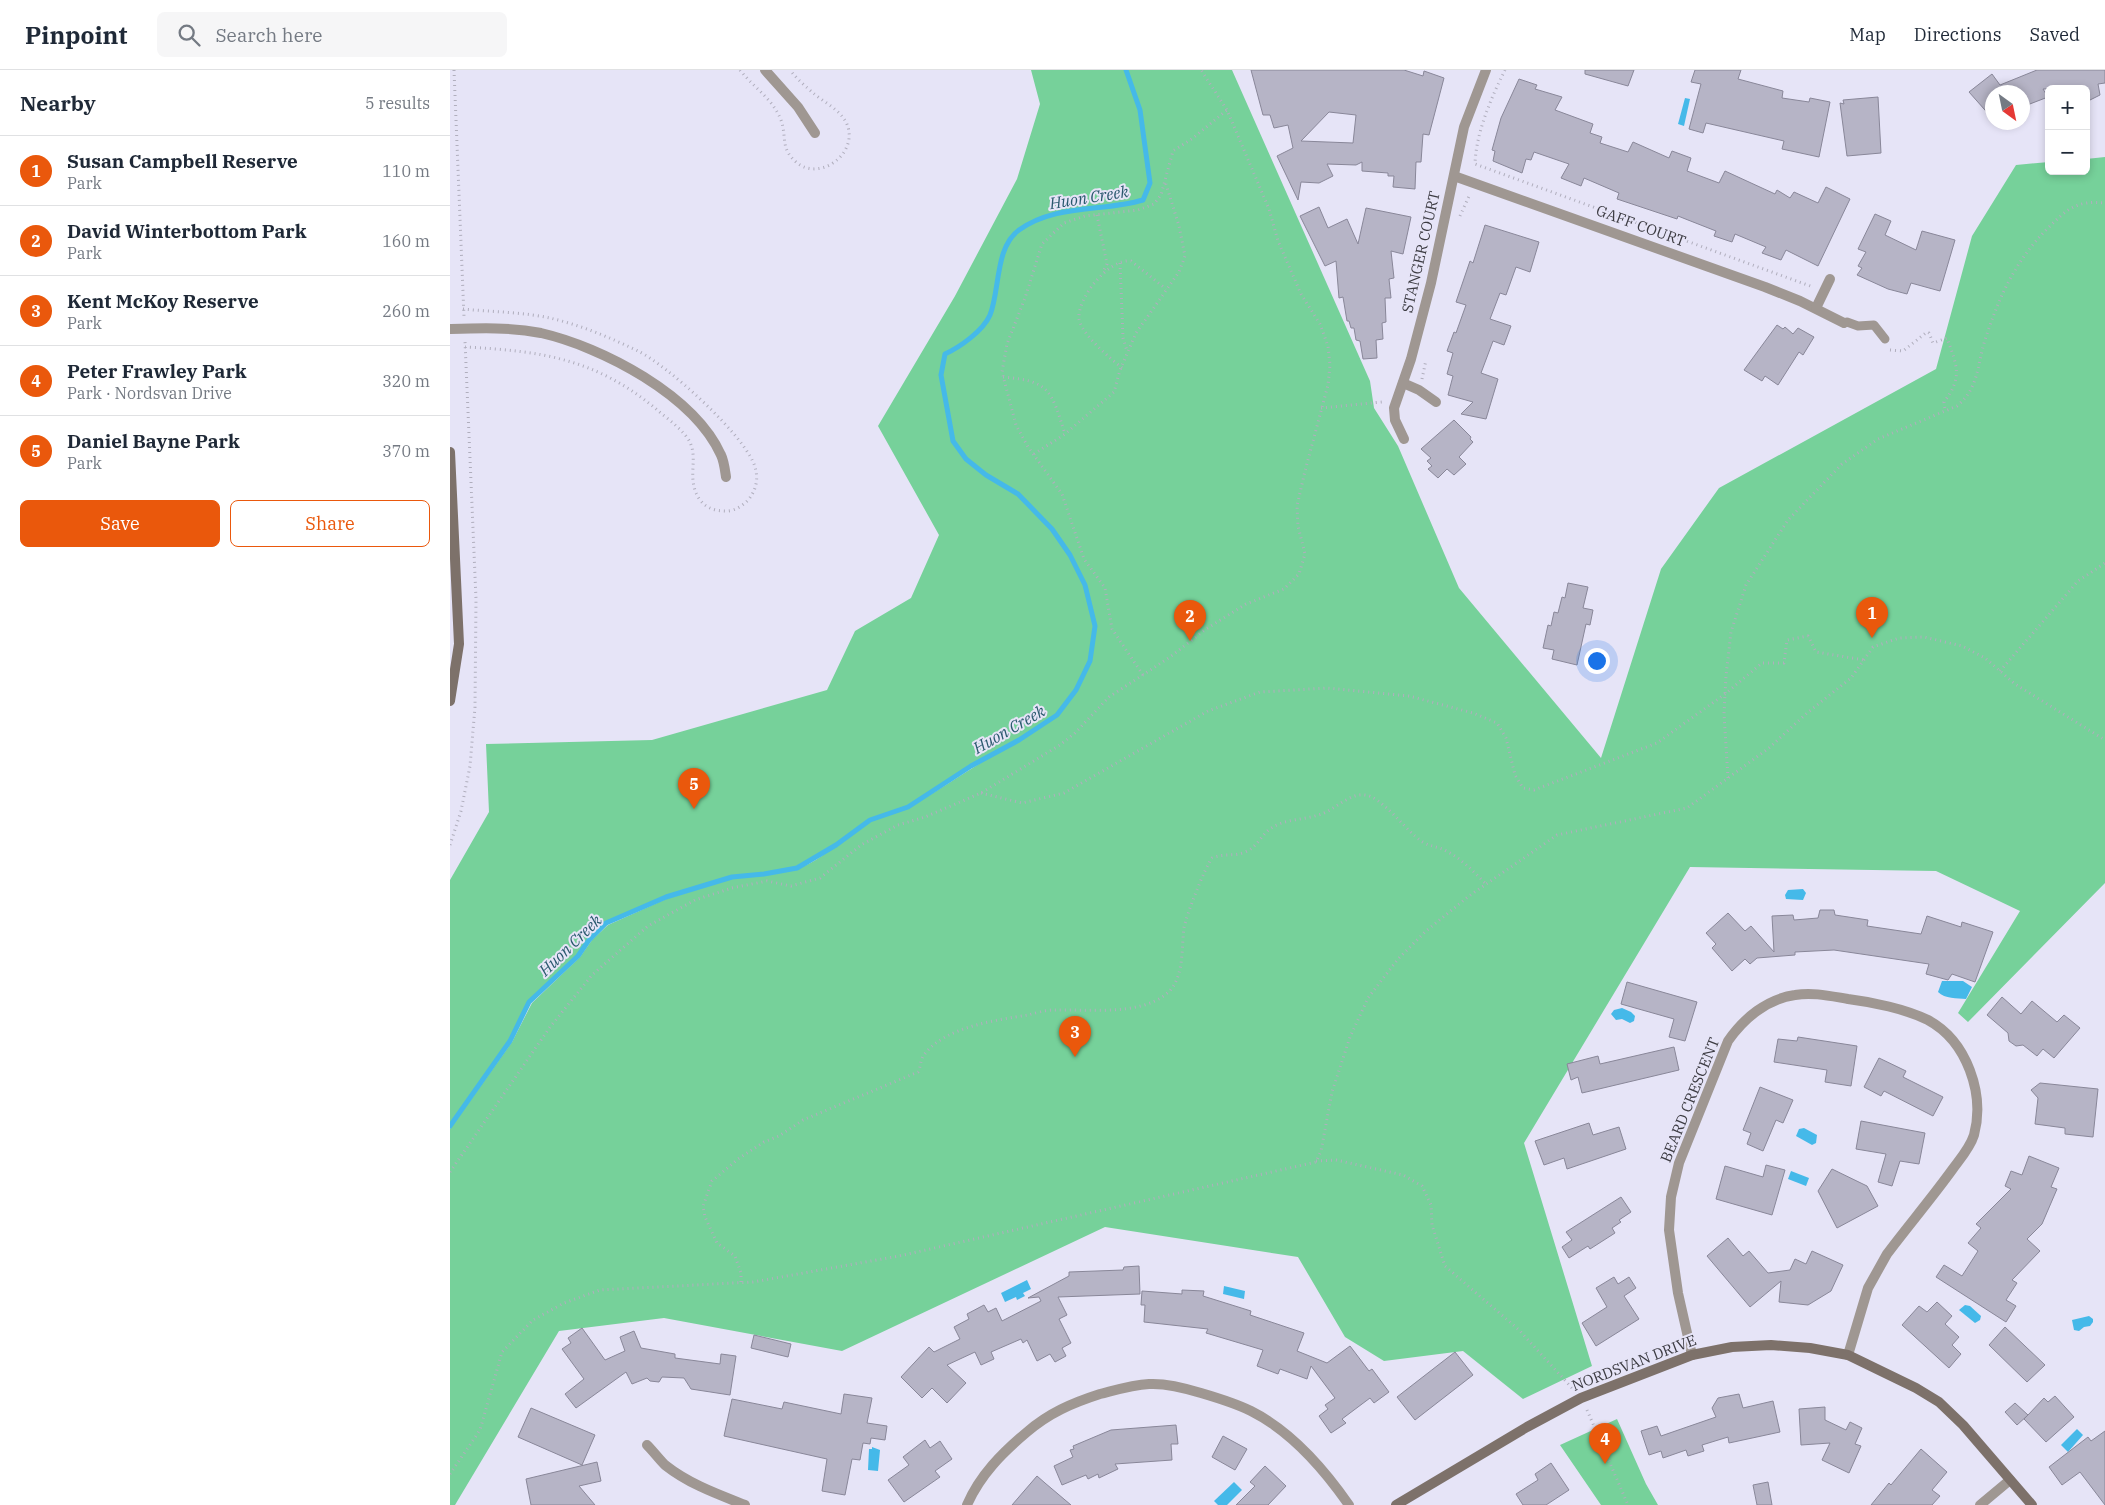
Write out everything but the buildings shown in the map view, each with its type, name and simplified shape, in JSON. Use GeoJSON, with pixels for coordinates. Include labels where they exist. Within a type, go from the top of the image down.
{"type":"FeatureCollection","features":[{"type":"Feature","properties":{"kind":"street"},"geometry":{"type":"LineString","coordinates":[[765,70],[798,107],[815,133]]}},
{"type":"Feature","properties":{"kind":"street","name":"STANGER COURT"},"geometry":{"type":"LineString","coordinates":[[1404,439],[1394,420],[1396,401],[1403,383],[1433,276],[1464,127],[1486,70]]}},
{"type":"Feature","properties":{"kind":"street","name":"GAFF COURT"},"geometry":{"type":"LineString","coordinates":[[1454,176],[1774,290],[1816,308],[1844,323]]}},
{"type":"Feature","properties":{"kind":"street"},"geometry":{"type":"LineString","coordinates":[[1816,308],[1830,279]]}},
{"type":"Feature","properties":{"kind":"street"},"geometry":{"type":"LineString","coordinates":[[450,330],[500,327],[541,333],[580,344],[653,381],[680,402],[707,432],[722,456],[726,477]]}},
{"type":"Feature","properties":{"kind":"street"},"geometry":{"type":"LineString","coordinates":[[1403,383],[1420,390],[1436,402]]}},
{"type":"Feature","properties":{"kind":"street"},"geometry":{"type":"LineString","coordinates":[[450,452],[459,644],[450,701]]}},
{"type":"Feature","properties":{"kind":"street","name":"BEARD CRESCENT"},"geometry":{"type":"LineString","coordinates":[[1692,1355],[1678,1293],[1668,1230],[1671,1198],[1679,1163],[1728,1040],[1740,1024],[1774,1001],[1794,995],[1811,993],[1864,1001],[1929,1021],[1940,1029],[1956,1046],[1969,1066],[1976,1090],[1976,1120],[1969,1147],[1876,1271],[1868,1288],[1848,1355]]}},
{"type":"Feature","properties":{"kind":"street","name":"NORDSVAN DRIVE"},"geometry":{"type":"LineString","coordinates":[[1396,1505],[1527,1427],[1582,1398],[1692,1355],[1732,1347],[1771,1345],[1810,1348],[1848,1355],[1916,1388],[1939,1402],[1963,1425],[2032,1505]]}},
{"type":"Feature","properties":{"kind":"street"},"geometry":{"type":"LineString","coordinates":[[968,1505],[986,1471],[1043,1418],[1074,1402],[1117,1389],[1150,1384],[1184,1388],[1223,1400],[1252,1412],[1285,1434],[1314,1461],[1350,1505]]}},
{"type":"Feature","properties":{"kind":"street"},"geometry":{"type":"LineString","coordinates":[[647,1445],[665,1464],[684,1477],[706,1490],[745,1505]]}},
{"type":"Feature","properties":{"kind":"street"},"geometry":{"type":"LineString","coordinates":[[1980,1505],[2010,1480]]}},
{"type":"Feature","properties":{"kind":"lane","name":"GAFF COURT"},"geometry":{"type":"LineString","coordinates":[[1844,323],[1847,322],[1858,326],[1874,325],[1884,338]]}},
{"type":"Feature","properties":{"kind":"path"},"geometry":{"type":"LineString","coordinates":[[450,845],[461,811],[470,766],[475,707],[476,599],[454,70]]}},
{"type":"Feature","properties":{"kind":"path"},"geometry":{"type":"LineString","coordinates":[[450,1172],[550,1027],[592,975],[648,926],[695,900],[732,888],[767,881],[791,886],[820,878],[861,845],[898,825],[925,817],[981,793],[1060,745],[1075,733],[1109,697],[1170,657],[1206,629],[1246,604],[1284,589],[1299,574],[1305,554],[1298,526],[1297,506],[1330,376],[1328,346],[1320,324],[1301,294],[1278,241],[1269,209],[1227,110],[1201,70]]}},
{"type":"Feature","properties":{"kind":"path"},"geometry":{"type":"LineString","coordinates":[[1505,70],[1482,128],[1476,150],[1475,164],[1825,292]]}},
{"type":"Feature","properties":{"kind":"path"},"geometry":{"type":"LineString","coordinates":[[1143,675],[1112,629],[1106,588],[1084,559],[1062,494],[1016,425],[1002,372],[1007,344],[1025,298],[1042,244],[1064,223],[1085,216],[1138,210],[1154,204],[1161,195],[1173,151],[1193,138],[1227,110]]}},
{"type":"Feature","properties":{"kind":"path"},"geometry":{"type":"LineString","coordinates":[[1034,454],[1065,434],[1114,392],[1136,333],[1179,272],[1185,256],[1179,226],[1164,180]]}},
{"type":"Feature","properties":{"kind":"path"},"geometry":{"type":"LineString","coordinates":[[1728,778],[1724,714],[1731,632],[1746,585],[1788,520],[1842,464],[1878,439],[1957,406],[1967,397],[1976,379],[1985,341],[2006,284],[2030,246],[2068,209],[2079,204],[2093,202],[2105,204]]}},
{"type":"Feature","properties":{"kind":"path"},"geometry":{"type":"LineString","coordinates":[[1097,215],[1107,264],[1081,305],[1079,318],[1082,328],[1106,355],[1122,368]]}},
{"type":"Feature","properties":{"kind":"path"},"geometry":{"type":"LineString","coordinates":[[1103,272],[1125,260],[1131,262],[1166,289]]}},
{"type":"Feature","properties":{"kind":"path"},"geometry":{"type":"LineString","coordinates":[[1120,262],[1123,338],[1128,351]]}},
{"type":"Feature","properties":{"kind":"path"},"geometry":{"type":"LineString","coordinates":[[463,308],[552,318],[590,330],[640,352],[677,378],[720,418],[747,452],[755,466],[757,480],[754,491],[743,504],[731,511],[716,511],[704,505],[694,491],[692,484],[692,449],[687,438],[640,396],[604,374],[543,354],[511,349],[465,347]]}},
{"type":"Feature","properties":{"kind":"path"},"geometry":{"type":"LineString","coordinates":[[1884,338],[1890,351],[1897,352],[1911,346],[1927,332],[1932,343],[1947,338],[1957,377],[1954,388],[1944,402],[1945,410]]}},
{"type":"Feature","properties":{"kind":"path"},"geometry":{"type":"LineString","coordinates":[[1003,377],[1030,380],[1040,384],[1047,391],[1065,434]]}},
{"type":"Feature","properties":{"kind":"path"},"geometry":{"type":"LineString","coordinates":[[1321,408],[1396,401]]}},
{"type":"Feature","properties":{"kind":"path"},"geometry":{"type":"LineString","coordinates":[[2000,671],[2078,581],[2105,563]]}},
{"type":"Feature","properties":{"kind":"path"},"geometry":{"type":"LineString","coordinates":[[981,793],[1022,803],[1064,793],[1208,710],[1260,692],[1327,688],[1409,696],[1473,713],[1497,723],[1506,738],[1515,775],[1524,788],[1534,790],[1657,743],[1725,694],[1762,663],[1784,663],[1787,640],[1808,636],[1816,652],[1864,660]]}},
{"type":"Feature","properties":{"kind":"path"},"geometry":{"type":"LineString","coordinates":[[1316,1162],[1321,1151],[1332,1092],[1350,1037],[1368,998],[1398,959],[1426,931],[1486,884],[1557,834],[1687,808],[1769,748],[1851,678],[1873,647],[1899,638],[1924,637],[1962,646],[1986,658],[2015,684],[2105,740]]}},
{"type":"Feature","properties":{"kind":"path"},"geometry":{"type":"LineString","coordinates":[[741,1282],[741,1273],[735,1256],[717,1243],[705,1217],[703,1206],[712,1180],[724,1169],[764,1142],[779,1136],[803,1120],[918,1072],[923,1055],[938,1041],[951,1034],[1005,1018],[1052,1010],[1082,1011],[1136,1007],[1164,996],[1177,980],[1182,958],[1184,926],[1212,858],[1221,854],[1232,855],[1247,852],[1274,826],[1323,814],[1354,796],[1363,794],[1369,795],[1380,803],[1428,846],[1447,851],[1467,865],[1486,884]]}},
{"type":"Feature","properties":{"kind":"path"},"geometry":{"type":"LineString","coordinates":[[450,1474],[480,1430],[502,1352],[532,1320],[564,1303],[600,1290],[741,1282],[899,1256],[1316,1162],[1336,1160],[1403,1175],[1422,1186],[1432,1205],[1432,1225],[1445,1266],[1519,1330],[1582,1398],[1628,1505]]}},
{"type":"Feature","properties":{"kind":"green space"},"geometry":{"type":"Polygon","coordinates":[[[1031,70],[1232,70],[1370,381],[1374,408],[1398,446],[1459,588],[1601,758],[1661,569],[1719,488],[1936,369],[1972,236],[2016,165],[2045,162],[2045,175],[2090,175],[2090,159],[2105,157],[2105,883],[1968,1022],[1958,1013],[2020,911],[1936,871],[1690,867],[1524,1143],[1592,1366],[1523,1399],[1463,1351],[1384,1361],[1345,1337],[1298,1257],[1105,1227],[842,1351],[664,1318],[559,1331],[455,1505],[450,1505],[450,1129],[512,1042],[532,1003],[580,957],[592,940],[608,925],[666,899],[746,876],[732,877],[666,897],[606,923],[589,940],[578,956],[529,1002],[510,1041],[450,1126],[450,880],[489,812],[486,744],[652,740],[827,690],[855,631],[911,598],[939,535],[878,426],[955,296],[1017,179],[1040,104],[1031,70]],[[1007,747],[971,766],[908,807],[870,820],[836,845],[798,868],[816,860],[871,821],[910,807],[1007,747]]]}},
{"type":"Feature","properties":{"kind":"green space"},"geometry":{"type":"Polygon","coordinates":[[[1617,1419],[1646,1484],[1658,1505],[1601,1505],[1560,1445],[1617,1419]]]}},
{"type":"Feature","properties":{"kind":"water"},"geometry":{"type":"Polygon","coordinates":[[[1685,98],[1690,99],[1684,126],[1678,124],[1685,98]]]}},
{"type":"Feature","properties":{"kind":"water"},"geometry":{"type":"Polygon","coordinates":[[[1803,889],[1806,893],[1803,900],[1786,899],[1785,895],[1788,890],[1803,889]]]}},
{"type":"Feature","properties":{"kind":"water"},"geometry":{"type":"Polygon","coordinates":[[[1942,981],[1963,981],[1972,987],[1966,999],[1948,997],[1938,992],[1942,981]]]}},
{"type":"Feature","properties":{"kind":"water"},"geometry":{"type":"Polygon","coordinates":[[[1622,1008],[1635,1016],[1634,1021],[1630,1023],[1622,1019],[1616,1020],[1611,1014],[1614,1010],[1622,1008]]]}},
{"type":"Feature","properties":{"kind":"water"},"geometry":{"type":"Polygon","coordinates":[[[1804,1128],[1817,1135],[1816,1143],[1812,1145],[1796,1136],[1799,1129],[1804,1128]]]}},
{"type":"Feature","properties":{"kind":"water"},"geometry":{"type":"Polygon","coordinates":[[[1791,1171],[1809,1178],[1806,1186],[1788,1179],[1791,1171]]]}},
{"type":"Feature","properties":{"kind":"water"},"geometry":{"type":"Polygon","coordinates":[[[1027,1280],[1031,1289],[1023,1293],[1025,1296],[1017,1300],[1016,1297],[1005,1302],[1001,1293],[1027,1280]]]}},
{"type":"Feature","properties":{"kind":"water"},"geometry":{"type":"Polygon","coordinates":[[[1224,1286],[1245,1291],[1244,1299],[1223,1294],[1224,1286]]]}},
{"type":"Feature","properties":{"kind":"water"},"geometry":{"type":"Polygon","coordinates":[[[1965,1305],[1970,1306],[1981,1316],[1980,1320],[1975,1323],[1959,1310],[1965,1305]]]}},
{"type":"Feature","properties":{"kind":"water"},"geometry":{"type":"Polygon","coordinates":[[[2089,1316],[2093,1319],[2090,1326],[2084,1327],[2079,1331],[2074,1330],[2072,1320],[2089,1316]]]}},
{"type":"Feature","properties":{"kind":"water"},"geometry":{"type":"Polygon","coordinates":[[[2077,1429],[2083,1435],[2068,1452],[2061,1445],[2077,1429]]]}},
{"type":"Feature","properties":{"kind":"water"},"geometry":{"type":"Polygon","coordinates":[[[872,1447],[880,1450],[878,1471],[868,1470],[869,1449],[872,1449],[872,1447]]]}},
{"type":"Feature","properties":{"kind":"water"},"geometry":{"type":"Polygon","coordinates":[[[1234,1482],[1242,1490],[1227,1505],[1218,1505],[1214,1501],[1234,1482]]]}},
{"type":"Feature","properties":{"kind":"waterway","name":"Huon Creek"},"geometry":{"type":"LineString","coordinates":[[450,1126],[510,1041],[529,1002],[578,956],[589,940],[606,923],[666,897],[732,877],[797,868],[836,845],[870,820],[908,807],[971,766],[1019,740],[1057,715],[1076,690],[1090,661],[1095,626],[1085,585],[1070,555],[1052,529],[1018,494],[986,475],[966,459],[953,441],[941,375],[945,354],[970,338],[987,321],[993,305],[1002,258],[1011,238],[1019,230],[1033,222],[1063,212],[1127,204],[1143,200],[1150,183],[1140,110],[1126,70]]}},
{"type":"Feature","properties":{"kind":"place","name":"Susan Campbell Reserve"},"geometry":{"type":"Point","coordinates":[1872,638]}},
{"type":"Feature","properties":{"kind":"place","name":"David Winterbottom Park"},"geometry":{"type":"Point","coordinates":[1190,641]}},
{"type":"Feature","properties":{"kind":"place","name":"Daniel Bayne Park"},"geometry":{"type":"Point","coordinates":[694,809]}},
{"type":"Feature","properties":{"kind":"place","name":"Kent McKoy Reserve"},"geometry":{"type":"Point","coordinates":[1075,1057]}},
{"type":"Feature","properties":{"kind":"place","name":"Peter Frawley Park"},"geometry":{"type":"Point","coordinates":[1605,1464]}}]}
